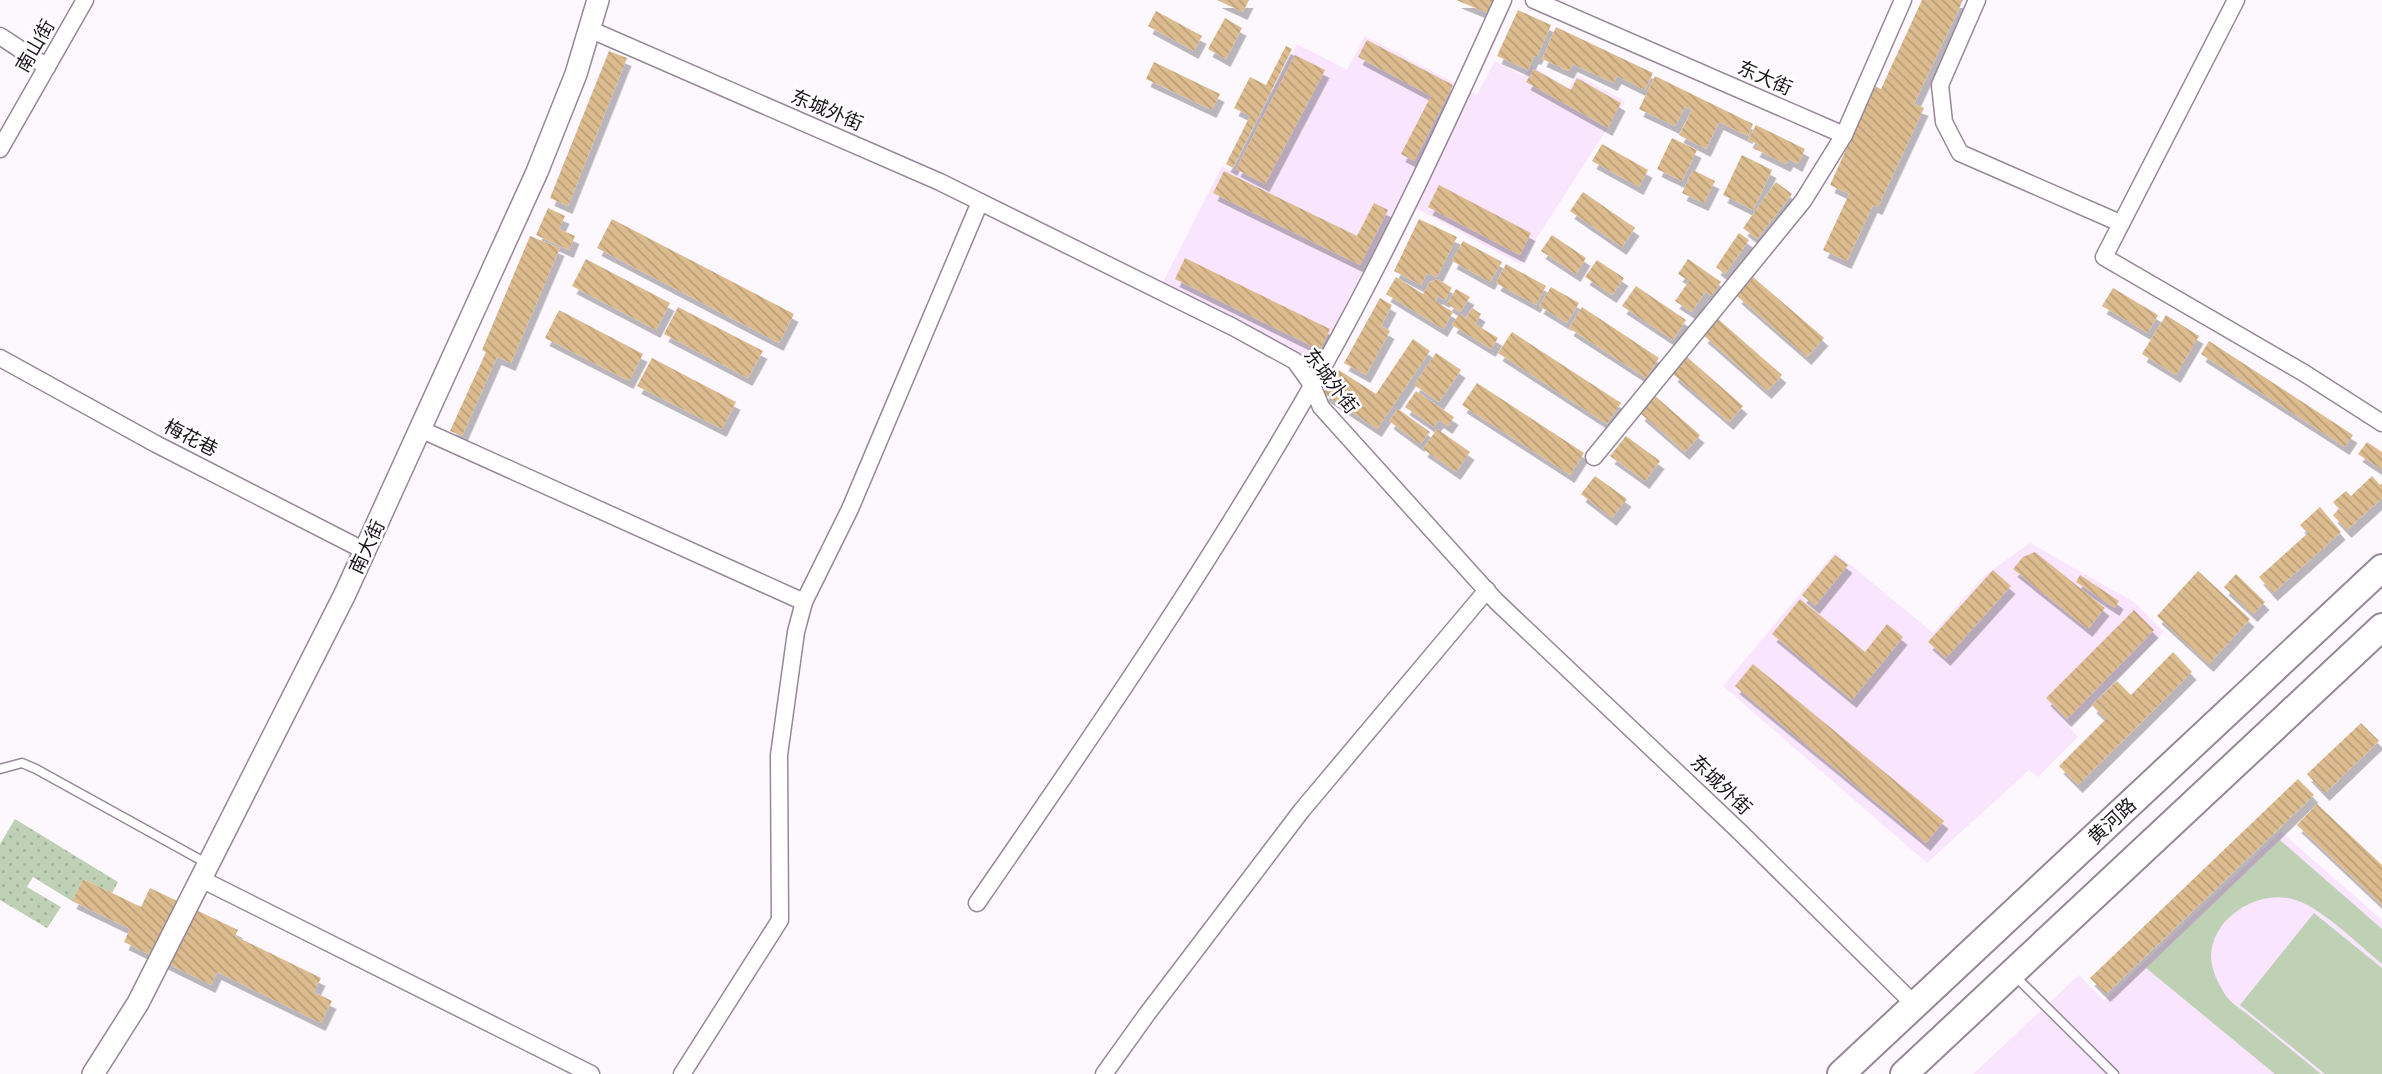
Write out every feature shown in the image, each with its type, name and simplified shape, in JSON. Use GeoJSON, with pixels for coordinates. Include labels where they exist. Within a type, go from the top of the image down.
{"type":"FeatureCollection","features":[{"type":"Feature","properties":{"kind":"main road","name":"黄河路"},"geometry":{"type":"LineString","coordinates":[[1841,1074],[2382,568]]}},
{"type":"Feature","properties":{"kind":"main road"},"geometry":{"type":"LineString","coordinates":[[1904,1074],[2382,627]]}},
{"type":"Feature","properties":{"kind":"street","name":"南山街"},"geometry":{"type":"LineString","coordinates":[[0,149],[85,0]]}},
{"type":"Feature","properties":{"kind":"street","name":"南大街"},"geometry":{"type":"LineString","coordinates":[[93,1074],[138,1003],[365,551],[537,172],[576,74],[598,0]]}},
{"type":"Feature","properties":{"kind":"street"},"geometry":{"type":"LineString","coordinates":[[976,903],[1121,694],[1312,385],[1423,175],[1503,0]]}},
{"type":"Feature","properties":{"kind":"street","name":"东大街"},"geometry":{"type":"LineString","coordinates":[[1534,0],[1844,135]]}},
{"type":"Feature","properties":{"kind":"street"},"geometry":{"type":"LineString","coordinates":[[1594,457],[1803,201],[1844,135],[1903,0]]}},
{"type":"Feature","properties":{"kind":"street"},"geometry":{"type":"LineString","coordinates":[[1977,0],[1941,85],[1944,122],[1960,153],[2120,223]]}},
{"type":"Feature","properties":{"kind":"street"},"geometry":{"type":"LineString","coordinates":[[2236,0],[2104,257],[2304,373],[2382,423]]}},
{"type":"Feature","properties":{"kind":"street","name":"东城外街"},"geometry":{"type":"LineString","coordinates":[[589,29],[940,182],[1295,361],[1312,385],[1321,407],[1487,590],[1740,832],[1915,1005]]}},
{"type":"Feature","properties":{"kind":"street"},"geometry":{"type":"LineString","coordinates":[[0,36],[47,67]]}},
{"type":"Feature","properties":{"kind":"street"},"geometry":{"type":"LineString","coordinates":[[682,1074],[780,920],[779,755],[796,632],[804,602],[850,509],[980,202]]}},
{"type":"Feature","properties":{"kind":"street","name":"梅花巷"},"geometry":{"type":"LineString","coordinates":[[0,358],[156,444],[365,551]]}},
{"type":"Feature","properties":{"kind":"street"},"geometry":{"type":"LineString","coordinates":[[420,429],[804,602]]}},
{"type":"Feature","properties":{"kind":"street"},"geometry":{"type":"LineString","coordinates":[[1104,1074],[1303,810],[1487,590]]}},
{"type":"Feature","properties":{"kind":"street"},"geometry":{"type":"LineString","coordinates":[[204,871],[591,1074]]}},
{"type":"Feature","properties":{"kind":"lane"},"geometry":{"type":"LineString","coordinates":[[0,769],[22,763],[36,769],[204,871]]}},
{"type":"Feature","properties":{"kind":"lane"},"geometry":{"type":"LineString","coordinates":[[2012,973],[2114,1074]]}},
{"type":"Feature","properties":{"kind":"shaded area"},"geometry":{"type":"Polygon","coordinates":[[[1365,36],[1477,95],[1495,61],[1525,77],[1531,66],[1569,88],[1577,75],[1625,101],[1520,264],[1399,199],[1317,362],[1162,284],[1222,166],[1233,172],[1297,44],[1347,70],[1365,36]]]}},
{"type":"Feature","properties":{"kind":"shaded area"},"geometry":{"type":"Polygon","coordinates":[[[2030,543],[2134,602],[2169,637],[2163,633],[2069,727],[2078,737],[2038,777],[2029,770],[1927,863],[1723,686],[1835,552],[1933,633],[1985,575],[2030,543]]]}},
{"type":"Feature","properties":{"kind":"shaded area"},"geometry":{"type":"Polygon","coordinates":[[[2281,832],[2382,920],[2382,1074],[1973,1074],[2079,975],[2104,1001],[2281,832]]]}},
{"type":"Feature","properties":{"kind":"green space"},"geometry":{"type":"Polygon","coordinates":[[[15,819],[118,882],[112,893],[83,879],[72,901],[33,877],[27,887],[61,907],[47,928],[0,900],[0,844],[15,819]]]}},
{"type":"Feature","properties":{"kind":"green space"},"geometry":{"type":"Polygon","coordinates":[[[2280,840],[2382,929],[2382,964],[2314,909],[2292,899],[2279,897],[2251,903],[2228,919],[2213,942],[2211,961],[2226,996],[2321,1074],[2275,1074],[2146,968],[2280,840]]]}},
{"type":"Feature","properties":{"kind":"green space"},"geometry":{"type":"Polygon","coordinates":[[[2314,913],[2382,968],[2382,1074],[2325,1074],[2240,1005],[2314,913]]]}},
{"type":"Feature","properties":{"kind":"building"},"geometry":{"type":"Polygon","coordinates":[[[1217,0],[1249,0],[1243,12],[1217,0]]]}},
{"type":"Feature","properties":{"kind":"building"},"geometry":{"type":"Polygon","coordinates":[[[1456,0],[1496,0],[1490,14],[1456,0]]]}},
{"type":"Feature","properties":{"kind":"building"},"geometry":{"type":"Polygon","coordinates":[[[1922,0],[1963,0],[1914,104],[1924,108],[1878,207],[1873,205],[1847,261],[1823,250],[1849,194],[1830,185],[1875,86],[1881,89],[1922,0]]]}},
{"type":"Feature","properties":{"kind":"building"},"geometry":{"type":"Polygon","coordinates":[[[1518,10],[1551,25],[1528,70],[1497,56],[1518,10]]]}},
{"type":"Feature","properties":{"kind":"building"},"geometry":{"type":"Polygon","coordinates":[[[1156,11],[1202,36],[1194,51],[1148,26],[1156,11]]]}},
{"type":"Feature","properties":{"kind":"building"},"geometry":{"type":"Polygon","coordinates":[[[1225,18],[1242,28],[1226,59],[1208,49],[1225,18]]]}},
{"type":"Feature","properties":{"kind":"building"},"geometry":{"type":"Polygon","coordinates":[[[1556,27],[1653,73],[1645,90],[1617,76],[1613,83],[1573,64],[1569,71],[1542,59],[1556,27]]]}},
{"type":"Feature","properties":{"kind":"building"},"geometry":{"type":"Polygon","coordinates":[[[1367,40],[1453,85],[1414,161],[1401,154],[1431,96],[1358,57],[1367,40]]]}},
{"type":"Feature","properties":{"kind":"building"},"geometry":{"type":"Polygon","coordinates":[[[1286,46],[1292,49],[1233,168],[1226,164],[1250,116],[1234,108],[1250,77],[1266,85],[1286,46]]]}},
{"type":"Feature","properties":{"kind":"building"},"geometry":{"type":"Polygon","coordinates":[[[609,51],[627,58],[568,206],[550,198],[609,51]]]}},
{"type":"Feature","properties":{"kind":"building"},"geometry":{"type":"Polygon","coordinates":[[[1295,55],[1325,70],[1265,184],[1236,169],[1295,55]]]}},
{"type":"Feature","properties":{"kind":"building"},"geometry":{"type":"Polygon","coordinates":[[[1154,62],[1220,94],[1212,110],[1146,79],[1154,62]]]}},
{"type":"Feature","properties":{"kind":"building"},"geometry":{"type":"Polygon","coordinates":[[[1534,69],[1571,90],[1577,78],[1621,103],[1608,128],[1526,82],[1534,69]]]}},
{"type":"Feature","properties":{"kind":"building"},"geometry":{"type":"Polygon","coordinates":[[[1655,76],[1753,124],[1748,136],[1719,122],[1706,149],[1679,135],[1692,110],[1685,107],[1675,126],[1639,109],[1655,76]]]}},
{"type":"Feature","properties":{"kind":"building"},"geometry":{"type":"Polygon","coordinates":[[[1756,125],[1805,149],[1798,164],[1789,159],[1786,164],[1755,149],[1758,144],[1748,140],[1756,125]]]}},
{"type":"Feature","properties":{"kind":"building"},"geometry":{"type":"Polygon","coordinates":[[[1672,138],[1697,150],[1682,181],[1657,169],[1672,138]]]}},
{"type":"Feature","properties":{"kind":"building"},"geometry":{"type":"Polygon","coordinates":[[[1602,144],[1648,170],[1639,187],[1592,161],[1602,144]]]}},
{"type":"Feature","properties":{"kind":"building"},"geometry":{"type":"Polygon","coordinates":[[[1742,155],[1772,170],[1753,210],[1723,195],[1742,155]]]}},
{"type":"Feature","properties":{"kind":"building"},"geometry":{"type":"Polygon","coordinates":[[[1693,170],[1715,181],[1704,203],[1682,193],[1693,170]]]}},
{"type":"Feature","properties":{"kind":"building"},"geometry":{"type":"Polygon","coordinates":[[[1224,171],[1357,236],[1374,203],[1388,210],[1360,265],[1213,193],[1224,171]]]}},
{"type":"Feature","properties":{"kind":"building"},"geometry":{"type":"Polygon","coordinates":[[[1776,182],[1792,194],[1757,239],[1743,228],[1776,182]]]}},
{"type":"Feature","properties":{"kind":"building"},"geometry":{"type":"Polygon","coordinates":[[[1439,185],[1531,233],[1520,255],[1428,207],[1439,185]]]}},
{"type":"Feature","properties":{"kind":"building"},"geometry":{"type":"Polygon","coordinates":[[[1583,192],[1635,228],[1622,247],[1570,211],[1583,192]]]}},
{"type":"Feature","properties":{"kind":"building"},"geometry":{"type":"Polygon","coordinates":[[[548,208],[565,216],[559,229],[575,236],[569,250],[536,235],[548,208]]]}},
{"type":"Feature","properties":{"kind":"building"},"geometry":{"type":"Polygon","coordinates":[[[612,219],[794,314],[779,343],[597,248],[612,219]]]}},
{"type":"Feature","properties":{"kind":"building"},"geometry":{"type":"Polygon","coordinates":[[[1419,219],[1457,237],[1437,277],[1427,273],[1421,285],[1394,271],[1419,219]]]}},
{"type":"Feature","properties":{"kind":"building"},"geometry":{"type":"Polygon","coordinates":[[[1739,233],[1749,240],[1725,274],[1716,267],[1739,233]]]}},
{"type":"Feature","properties":{"kind":"building"},"geometry":{"type":"Polygon","coordinates":[[[1552,235],[1586,258],[1576,274],[1541,251],[1552,235]]]}},
{"type":"Feature","properties":{"kind":"building"},"geometry":{"type":"Polygon","coordinates":[[[530,236],[560,248],[511,363],[497,357],[462,436],[450,431],[486,352],[482,350],[530,236]]]}},
{"type":"Feature","properties":{"kind":"building"},"geometry":{"type":"Polygon","coordinates":[[[1463,241],[1502,262],[1490,282],[1452,261],[1463,241]]]}},
{"type":"Feature","properties":{"kind":"building"},"geometry":{"type":"Polygon","coordinates":[[[1185,258],[1330,329],[1320,350],[1175,279],[1185,258]]]}},
{"type":"Feature","properties":{"kind":"building"},"geometry":{"type":"Polygon","coordinates":[[[586,259],[670,303],[656,330],[572,286],[586,259]]]}},
{"type":"Feature","properties":{"kind":"building"},"geometry":{"type":"Polygon","coordinates":[[[1688,259],[1721,282],[1712,296],[1705,292],[1692,312],[1675,301],[1689,281],[1678,274],[1688,259]]]}},
{"type":"Feature","properties":{"kind":"building"},"geometry":{"type":"Polygon","coordinates":[[[1597,260],[1624,278],[1612,295],[1585,277],[1597,260]]]}},
{"type":"Feature","properties":{"kind":"building"},"geometry":{"type":"Polygon","coordinates":[[[1506,264],[1546,286],[1536,305],[1496,283],[1506,264]]]}},
{"type":"Feature","properties":{"kind":"building"},"geometry":{"type":"Polygon","coordinates":[[[1396,277],[1423,294],[1430,282],[1438,279],[1452,288],[1445,300],[1438,296],[1435,301],[1453,312],[1443,329],[1386,294],[1396,277]]]}},
{"type":"Feature","properties":{"kind":"building"},"geometry":{"type":"Polygon","coordinates":[[[1753,277],[1824,338],[1807,357],[1737,296],[1753,277]]]}},
{"type":"Feature","properties":{"kind":"building"},"geometry":{"type":"Polygon","coordinates":[[[1636,286],[1686,320],[1673,340],[1622,306],[1636,286]]]}},
{"type":"Feature","properties":{"kind":"building"},"geometry":{"type":"Polygon","coordinates":[[[1551,287],[1579,303],[1567,323],[1539,306],[1551,287]]]}},
{"type":"Feature","properties":{"kind":"building"},"geometry":{"type":"Polygon","coordinates":[[[2113,288],[2158,315],[2148,333],[2102,306],[2113,288]]]}},
{"type":"Feature","properties":{"kind":"building"},"geometry":{"type":"Polygon","coordinates":[[[1456,289],[1470,297],[1460,312],[1447,304],[1456,289]]]}},
{"type":"Feature","properties":{"kind":"building"},"geometry":{"type":"Polygon","coordinates":[[[1380,298],[1392,305],[1381,326],[1390,331],[1366,375],[1344,363],[1380,298]]]}},
{"type":"Feature","properties":{"kind":"building"},"geometry":{"type":"Polygon","coordinates":[[[678,307],[763,351],[748,378],[664,334],[678,307]]]}},
{"type":"Feature","properties":{"kind":"building"},"geometry":{"type":"Polygon","coordinates":[[[1582,307],[1659,358],[1646,378],[1569,328],[1582,307]]]}},
{"type":"Feature","properties":{"kind":"building"},"geometry":{"type":"Polygon","coordinates":[[[1472,308],[1481,314],[1475,324],[1498,338],[1491,349],[1452,325],[1459,314],[1466,318],[1472,308]]]}},
{"type":"Feature","properties":{"kind":"building"},"geometry":{"type":"Polygon","coordinates":[[[559,310],[643,354],[629,381],[545,338],[559,310]]]}},
{"type":"Feature","properties":{"kind":"building"},"geometry":{"type":"Polygon","coordinates":[[[2166,315],[2199,336],[2176,375],[2142,354],[2166,315]]]}},
{"type":"Feature","properties":{"kind":"building"},"geometry":{"type":"Polygon","coordinates":[[[1718,319],[1782,375],[1767,391],[1703,335],[1718,319]]]}},
{"type":"Feature","properties":{"kind":"building"},"geometry":{"type":"Polygon","coordinates":[[[1512,332],[1621,403],[1607,424],[1498,353],[1512,332]]]}},
{"type":"Feature","properties":{"kind":"building"},"geometry":{"type":"Polygon","coordinates":[[[1413,339],[1430,351],[1377,429],[1323,393],[1339,370],[1376,394],[1413,339]]]}},
{"type":"Feature","properties":{"kind":"building"},"geometry":{"type":"Polygon","coordinates":[[[2209,341],[2353,435],[2345,447],[2201,354],[2209,341]]]}},
{"type":"Feature","properties":{"kind":"building"},"geometry":{"type":"Polygon","coordinates":[[[1436,353],[1461,370],[1439,402],[1414,385],[1436,353]]]}},
{"type":"Feature","properties":{"kind":"building"},"geometry":{"type":"Polygon","coordinates":[[[1687,357],[1743,406],[1729,422],[1673,374],[1687,357]]]}},
{"type":"Feature","properties":{"kind":"building"},"geometry":{"type":"Polygon","coordinates":[[[652,358],[736,402],[722,429],[637,386],[652,358]]]}},
{"type":"Feature","properties":{"kind":"building"},"geometry":{"type":"Polygon","coordinates":[[[1477,383],[1584,453],[1570,475],[1462,405],[1477,383]]]}},
{"type":"Feature","properties":{"kind":"building"},"geometry":{"type":"Polygon","coordinates":[[[1416,391],[1454,417],[1448,426],[1439,420],[1434,427],[1405,407],[1416,391]]]}},
{"type":"Feature","properties":{"kind":"building"},"geometry":{"type":"Polygon","coordinates":[[[1655,396],[1700,435],[1685,452],[1640,413],[1655,396]]]}},
{"type":"Feature","properties":{"kind":"building"},"geometry":{"type":"Polygon","coordinates":[[[1398,409],[1430,432],[1420,444],[1389,421],[1398,409]]]}},
{"type":"Feature","properties":{"kind":"building"},"geometry":{"type":"Polygon","coordinates":[[[1437,429],[1470,452],[1456,472],[1423,449],[1437,429]]]}},
{"type":"Feature","properties":{"kind":"building"},"geometry":{"type":"Polygon","coordinates":[[[1626,436],[1660,461],[1645,481],[1610,456],[1626,436]]]}},
{"type":"Feature","properties":{"kind":"building"},"geometry":{"type":"Polygon","coordinates":[[[2367,442],[2382,452],[2382,470],[2358,454],[2367,442]]]}},
{"type":"Feature","properties":{"kind":"building"},"geometry":{"type":"Polygon","coordinates":[[[1595,476],[1627,499],[1612,518],[1581,494],[1595,476]]]}},
{"type":"Feature","properties":{"kind":"building"},"geometry":{"type":"Polygon","coordinates":[[[2372,476],[2380,485],[2382,483],[2382,498],[2347,530],[2333,515],[2339,509],[2333,502],[2346,491],[2351,496],[2372,476]]]}},
{"type":"Feature","properties":{"kind":"building"},"geometry":{"type":"Polygon","coordinates":[[[2320,507],[2341,532],[2273,593],[2259,577],[2308,533],[2300,525],[2320,507]]]}},
{"type":"Feature","properties":{"kind":"building"},"geometry":{"type":"Polygon","coordinates":[[[2035,552],[2105,608],[2088,629],[2013,569],[2023,557],[2035,552]]]}},
{"type":"Feature","properties":{"kind":"building"},"geometry":{"type":"Polygon","coordinates":[[[1835,555],[1848,565],[1815,606],[1802,595],[1835,555]]]}},
{"type":"Feature","properties":{"kind":"building"},"geometry":{"type":"Polygon","coordinates":[[[1993,570],[2011,586],[1946,658],[1928,642],[1993,570]]]}},
{"type":"Feature","properties":{"kind":"building"},"geometry":{"type":"Polygon","coordinates":[[[2198,571],[2250,619],[2209,664],[2157,616],[2198,571]]]}},
{"type":"Feature","properties":{"kind":"building"},"geometry":{"type":"Polygon","coordinates":[[[2236,574],[2265,602],[2253,614],[2224,587],[2236,574]]]}},
{"type":"Feature","properties":{"kind":"building"},"geometry":{"type":"Polygon","coordinates":[[[2080,575],[2119,601],[2115,608],[2076,582],[2080,575]]]}},
{"type":"Feature","properties":{"kind":"building"},"geometry":{"type":"Polygon","coordinates":[[[1800,599],[1865,652],[1887,624],[1903,637],[1852,700],[1772,634],[1800,599]]]}},
{"type":"Feature","properties":{"kind":"building"},"geometry":{"type":"Polygon","coordinates":[[[2134,610],[2154,630],[2067,719],[2046,698],[2134,610]]]}},
{"type":"Feature","properties":{"kind":"building"},"geometry":{"type":"Polygon","coordinates":[[[2173,652],[2192,672],[2078,785],[2059,766],[2106,719],[2092,705],[2117,681],[2131,695],[2173,652]]]}},
{"type":"Feature","properties":{"kind":"building"},"geometry":{"type":"Polygon","coordinates":[[[1753,664],[1944,821],[1926,843],[1735,686],[1753,664]]]}},
{"type":"Feature","properties":{"kind":"building"},"geometry":{"type":"Polygon","coordinates":[[[2361,723],[2379,741],[2325,793],[2307,774],[2361,723]]]}},
{"type":"Feature","properties":{"kind":"building"},"geometry":{"type":"Polygon","coordinates":[[[2298,779],[2314,795],[2106,994],[2090,978],[2298,779]]]}},
{"type":"Feature","properties":{"kind":"building"},"geometry":{"type":"Polygon","coordinates":[[[2317,804],[2382,865],[2382,905],[2297,825],[2317,804]]]}},
{"type":"Feature","properties":{"kind":"building"},"geometry":{"type":"Polygon","coordinates":[[[83,879],[141,907],[150,888],[238,930],[235,936],[321,978],[314,992],[332,1001],[321,1023],[217,972],[211,985],[124,942],[130,929],[72,901],[83,879]]]}}]}
